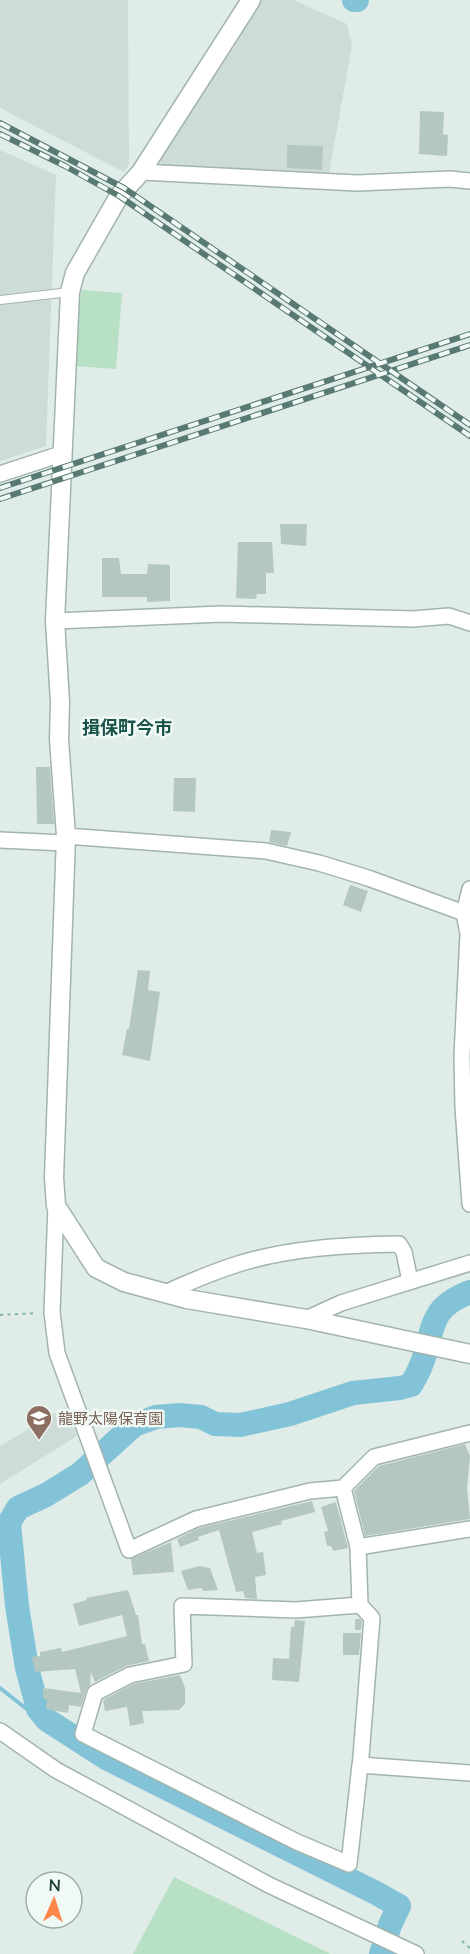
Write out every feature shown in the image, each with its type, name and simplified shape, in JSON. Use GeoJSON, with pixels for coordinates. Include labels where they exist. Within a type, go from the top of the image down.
{"type":"FeatureCollection","features":[{"type":"Feature","properties":{"kind":"street"},"geometry":{"type":"LineString","coordinates":[[250,0],[141,172],[119,196],[75,273],[70,292],[55,621],[65,840],[54,1178],[56,1206],[52,1312],[57,1353],[129,1550],[196,1519],[310,1491],[344,1488],[374,1457],[470,1433]]}},
{"type":"Feature","properties":{"kind":"street"},"geometry":{"type":"LineString","coordinates":[[141,172],[357,183],[450,179],[470,181]]}},
{"type":"Feature","properties":{"kind":"street"},"geometry":{"type":"LineString","coordinates":[[0,474],[61,454]]}},
{"type":"Feature","properties":{"kind":"street"},"geometry":{"type":"LineString","coordinates":[[55,621],[222,614],[413,619],[449,616],[470,623]]}},
{"type":"Feature","properties":{"kind":"street"},"geometry":{"type":"LineString","coordinates":[[0,840],[65,840],[266,851],[358,875],[464,913]]}},
{"type":"Feature","properties":{"kind":"street"},"geometry":{"type":"LineString","coordinates":[[470,889],[464,913],[468,934],[462,1076],[470,1204]]}},
{"type":"Feature","properties":{"kind":"street"},"geometry":{"type":"LineString","coordinates":[[56,1206],[96,1268],[124,1282],[187,1299],[306,1319],[470,1354]]}},
{"type":"Feature","properties":{"kind":"street"},"geometry":{"type":"LineString","coordinates":[[165,1293],[240,1263],[288,1253],[385,1244],[399,1244],[404,1252],[410,1281]]}},
{"type":"Feature","properties":{"kind":"street"},"geometry":{"type":"LineString","coordinates":[[306,1319],[341,1304],[470,1263]]}},
{"type":"Feature","properties":{"kind":"street"},"geometry":{"type":"LineString","coordinates":[[344,1488],[358,1547],[360,1605],[372,1618],[360,1769],[348,1864],[297,1842],[83,1734],[95,1693],[130,1675],[184,1664],[182,1606],[296,1610],[360,1605]]}},
{"type":"Feature","properties":{"kind":"street"},"geometry":{"type":"LineString","coordinates":[[358,1547],[470,1529]]}},
{"type":"Feature","properties":{"kind":"street"},"geometry":{"type":"LineString","coordinates":[[0,1731],[56,1770],[269,1885],[416,1954]]}},
{"type":"Feature","properties":{"kind":"street"},"geometry":{"type":"LineString","coordinates":[[360,1769],[360,1765],[470,1773]]}},
{"type":"Feature","properties":{"kind":"lane"},"geometry":{"type":"LineString","coordinates":[[0,300],[70,292]]}},
{"type":"Feature","properties":{"kind":"path"},"geometry":{"type":"LineString","coordinates":[[0,1315],[52,1312]]}},
{"type":"Feature","properties":{"kind":"path"},"geometry":{"type":"LineString","coordinates":[[462,1941],[470,1948]]}},
{"type":"Feature","properties":{"kind":"shaded area"},"geometry":{"type":"Polygon","coordinates":[[[0,0],[128,0],[129,164],[124,172],[0,108],[0,0]]]}},
{"type":"Feature","properties":{"kind":"shaded area"},"geometry":{"type":"Polygon","coordinates":[[[262,0],[294,0],[347,24],[352,45],[329,174],[163,170],[159,157],[262,0]]]}},
{"type":"Feature","properties":{"kind":"shaded area"},"geometry":{"type":"Polygon","coordinates":[[[0,150],[56,175],[46,446],[0,461],[0,150]]]}},
{"type":"Feature","properties":{"kind":"shaded area","name":"龍野太陽保育園"},"geometry":{"type":"Polygon","coordinates":[[[65,1407],[77,1436],[0,1484],[0,1446],[65,1407]]]}},
{"type":"Feature","properties":{"kind":"green space"},"geometry":{"type":"Polygon","coordinates":[[[82,290],[122,293],[116,369],[75,366],[82,290]]]}},
{"type":"Feature","properties":{"kind":"green space"},"geometry":{"type":"Polygon","coordinates":[[[174,1877],[331,1954],[133,1954],[174,1877]]]}},
{"type":"Feature","properties":{"kind":"building"},"geometry":{"type":"Polygon","coordinates":[[[420,111],[444,112],[443,134],[448,135],[447,156],[419,154],[420,111]]]}},
{"type":"Feature","properties":{"kind":"building"},"geometry":{"type":"Polygon","coordinates":[[[287,145],[323,146],[322,170],[287,168],[287,145]]]}},
{"type":"Feature","properties":{"kind":"building"},"geometry":{"type":"Polygon","coordinates":[[[280,524],[307,524],[306,546],[281,544],[280,524]]]}},
{"type":"Feature","properties":{"kind":"building"},"geometry":{"type":"Polygon","coordinates":[[[238,542],[272,542],[274,573],[266,573],[266,594],[257,594],[256,599],[236,598],[238,542]]]}},
{"type":"Feature","properties":{"kind":"building"},"geometry":{"type":"Polygon","coordinates":[[[102,558],[119,558],[121,574],[147,574],[148,564],[170,565],[170,601],[147,602],[147,597],[102,597],[102,558]]]}},
{"type":"Feature","properties":{"kind":"building"},"geometry":{"type":"Polygon","coordinates":[[[36,767],[50,767],[54,824],[37,824],[36,767]]]}},
{"type":"Feature","properties":{"kind":"building"},"geometry":{"type":"Polygon","coordinates":[[[174,778],[196,778],[195,812],[173,811],[174,778]]]}},
{"type":"Feature","properties":{"kind":"building"},"geometry":{"type":"Polygon","coordinates":[[[271,830],[291,832],[287,846],[269,842],[271,830]]]}},
{"type":"Feature","properties":{"kind":"building"},"geometry":{"type":"Polygon","coordinates":[[[350,885],[368,891],[361,912],[343,905],[350,885]]]}},
{"type":"Feature","properties":{"kind":"building"},"geometry":{"type":"Polygon","coordinates":[[[138,970],[150,971],[148,990],[160,992],[150,1061],[122,1055],[127,1029],[129,1029],[138,970]]]}},
{"type":"Feature","properties":{"kind":"building"},"geometry":{"type":"Polygon","coordinates":[[[465,1444],[470,1456],[467,1488],[470,1519],[365,1536],[354,1491],[379,1466],[465,1444]]]}},
{"type":"Feature","properties":{"kind":"building"},"geometry":{"type":"Polygon","coordinates":[[[312,1501],[315,1512],[252,1532],[257,1553],[263,1552],[266,1575],[255,1577],[257,1599],[245,1598],[243,1591],[236,1592],[219,1530],[198,1537],[199,1540],[180,1547],[177,1539],[199,1528],[312,1501]]]}},
{"type":"Feature","properties":{"kind":"building"},"geometry":{"type":"Polygon","coordinates":[[[336,1502],[348,1548],[333,1551],[331,1546],[327,1546],[324,1532],[328,1531],[321,1507],[336,1502]]]}},
{"type":"Feature","properties":{"kind":"building"},"geometry":{"type":"Polygon","coordinates":[[[171,1542],[174,1572],[133,1575],[131,1559],[171,1542]]]}},
{"type":"Feature","properties":{"kind":"building"},"geometry":{"type":"Polygon","coordinates":[[[200,1566],[210,1568],[218,1590],[204,1591],[201,1588],[188,1590],[181,1571],[200,1566]]]}},
{"type":"Feature","properties":{"kind":"building"},"geometry":{"type":"Polygon","coordinates":[[[128,1590],[136,1615],[138,1615],[142,1644],[145,1644],[149,1661],[126,1666],[95,1682],[91,1672],[90,1685],[86,1690],[81,1707],[69,1705],[68,1713],[46,1709],[47,1700],[43,1698],[43,1688],[81,1693],[75,1669],[35,1672],[32,1657],[40,1656],[40,1652],[61,1648],[62,1652],[127,1636],[122,1615],[79,1626],[73,1604],[87,1600],[86,1598],[128,1590]]]}},
{"type":"Feature","properties":{"kind":"building"},"geometry":{"type":"Polygon","coordinates":[[[355,1619],[362,1621],[361,1630],[355,1630],[355,1619]]]}},
{"type":"Feature","properties":{"kind":"building"},"geometry":{"type":"Polygon","coordinates":[[[295,1620],[305,1621],[299,1682],[272,1680],[273,1658],[289,1659],[291,1627],[294,1627],[295,1620]]]}},
{"type":"Feature","properties":{"kind":"building"},"geometry":{"type":"Polygon","coordinates":[[[343,1633],[361,1633],[359,1655],[343,1655],[343,1633]]]}},
{"type":"Feature","properties":{"kind":"building"},"geometry":{"type":"Polygon","coordinates":[[[180,1675],[185,1688],[185,1704],[179,1710],[142,1711],[144,1723],[130,1726],[127,1707],[105,1711],[103,1700],[133,1684],[180,1675]]]}},
{"type":"Feature","properties":{"kind":"waterway"},"geometry":{"type":"LineString","coordinates":[[381,1954],[399,1906],[106,1758],[47,1720],[38,1709],[27,1668],[17,1606],[9,1523],[18,1508],[46,1495],[80,1474],[134,1425],[156,1417],[179,1415],[201,1417],[215,1424],[240,1425],[290,1414],[353,1393],[411,1385],[422,1362],[437,1316],[449,1303],[470,1292]]}},
{"type":"Feature","properties":{"kind":"waterway"},"geometry":{"type":"LineString","coordinates":[[0,1688],[33,1714],[44,1718]]}},
{"type":"Feature","properties":{"kind":"railway"},"geometry":{"type":"LineString","coordinates":[[0,123],[124,188],[470,425]]}},
{"type":"Feature","properties":{"kind":"railway"},"geometry":{"type":"LineString","coordinates":[[0,134],[119,196],[470,436]]}},
{"type":"Feature","properties":{"kind":"railway"},"geometry":{"type":"LineString","coordinates":[[0,488],[470,334]]}},
{"type":"Feature","properties":{"kind":"railway"},"geometry":{"type":"LineString","coordinates":[[0,499],[470,345]]}},
{"type":"Feature","properties":{"kind":"place","name":"龍野太陽保育園"},"geometry":{"type":"Point","coordinates":[39,1441]}},
{"type":"Feature","properties":{"kind":"district","name":"揖保町今市"},"geometry":{"type":"Point","coordinates":[127,727]}}]}
